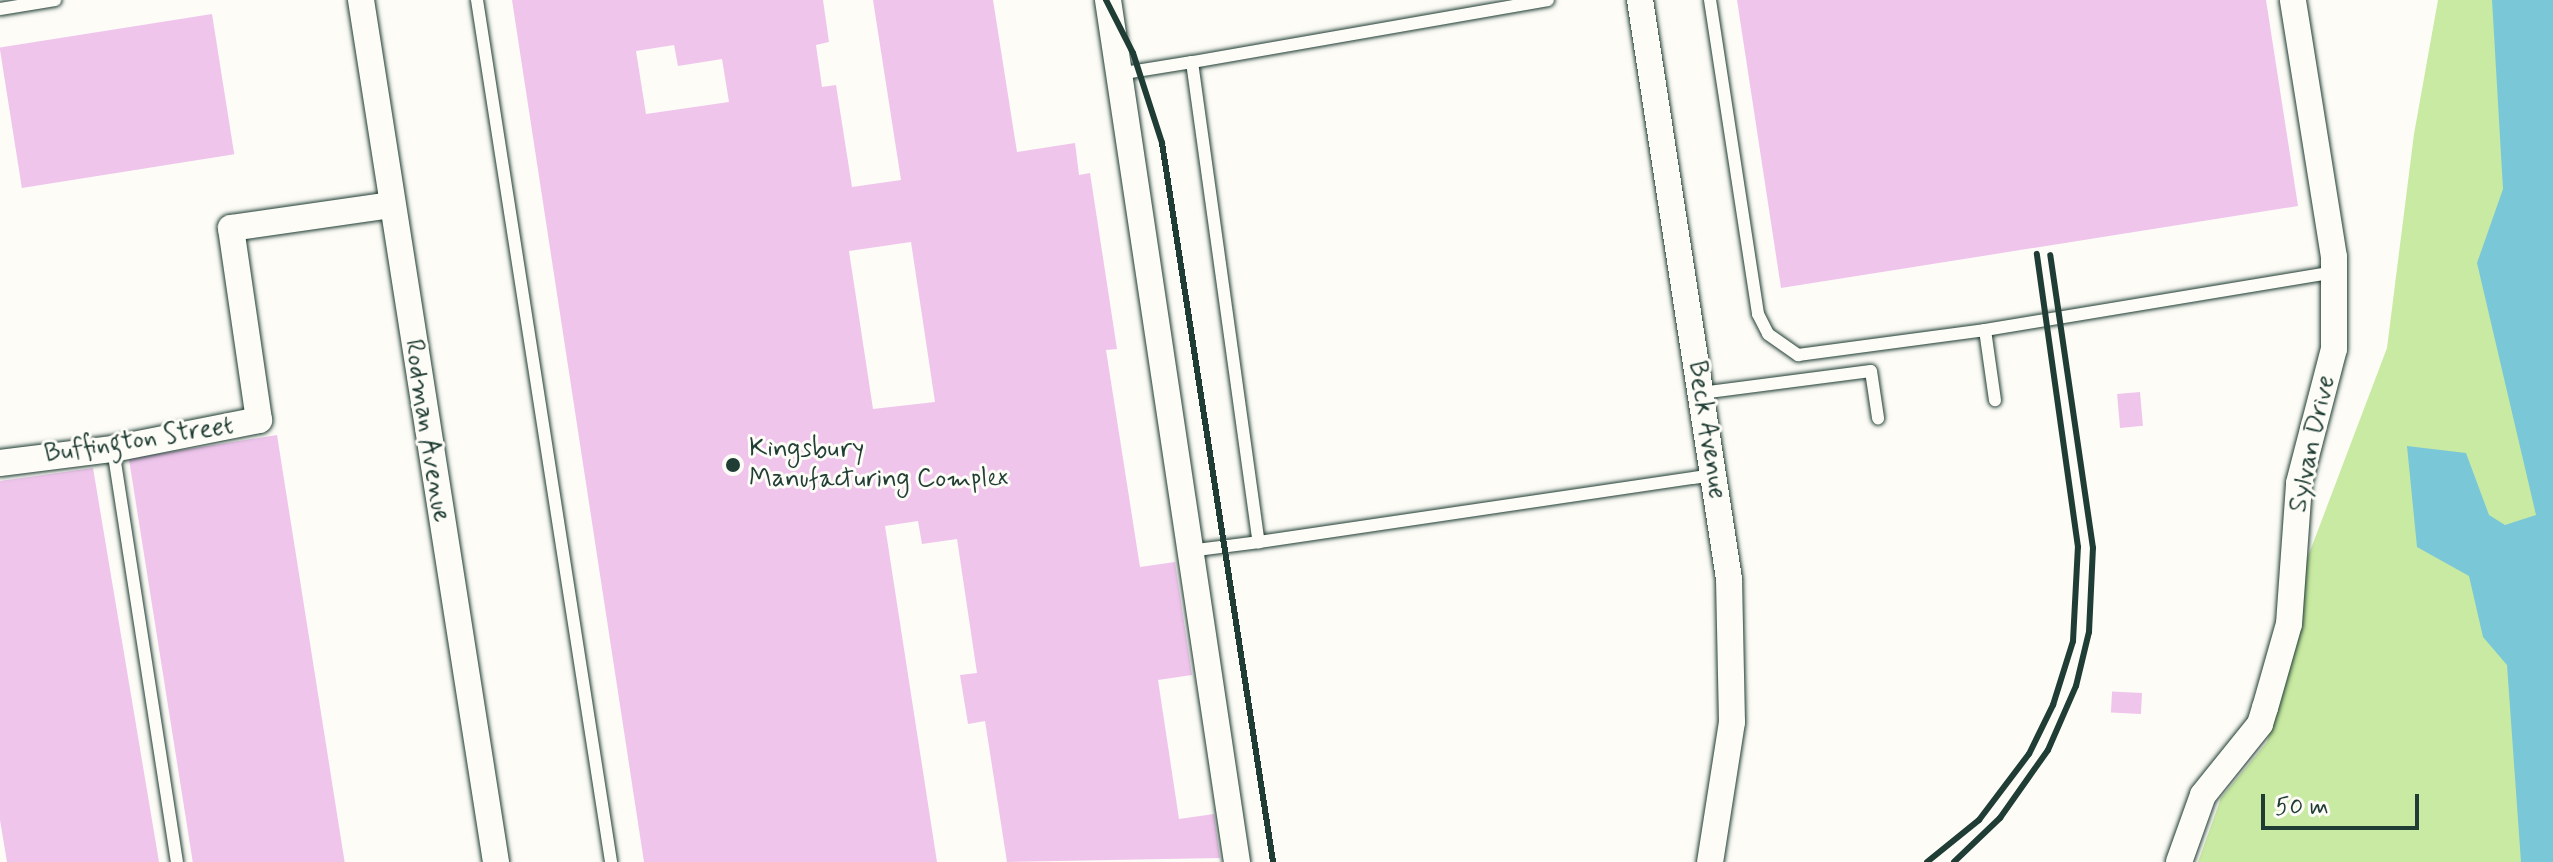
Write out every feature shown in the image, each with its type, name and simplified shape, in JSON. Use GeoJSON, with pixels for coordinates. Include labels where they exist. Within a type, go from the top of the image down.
{"type":"FeatureCollection","features":[{"type":"Feature","properties":{"kind":"street","name":"Rodman Avenue"},"geometry":{"type":"LineString","coordinates":[[361,0],[496,862]]}},
{"type":"Feature","properties":{"kind":"street"},"geometry":{"type":"LineString","coordinates":[[1108,0],[1237,862]]}},
{"type":"Feature","properties":{"kind":"street","name":"Beck Avenue"},"geometry":{"type":"LineString","coordinates":[[1640,0],[1729,579],[1733,667],[1728,758],[1710,862]]}},
{"type":"Feature","properties":{"kind":"street","name":"Sylvan Drive"},"geometry":{"type":"LineString","coordinates":[[2179,862],[2203,795],[2260,724],[2289,624],[2299,483],[2334,349],[2335,272],[2293,0]]}},
{"type":"Feature","properties":{"kind":"street","name":"Buffington Street"},"geometry":{"type":"LineString","coordinates":[[0,463],[113,449],[259,420],[231,228],[391,205]]}},
{"type":"Feature","properties":{"kind":"lane"},"geometry":{"type":"LineString","coordinates":[[0,9],[55,0]]}},
{"type":"Feature","properties":{"kind":"lane"},"geometry":{"type":"LineString","coordinates":[[477,0],[611,862]]}},
{"type":"Feature","properties":{"kind":"lane"},"geometry":{"type":"LineString","coordinates":[[1118,74],[1548,0]]}},
{"type":"Feature","properties":{"kind":"lane"},"geometry":{"type":"LineString","coordinates":[[1710,0],[1758,314],[1768,334],[1798,355],[1985,330],[2335,272]]}},
{"type":"Feature","properties":{"kind":"lane"},"geometry":{"type":"LineString","coordinates":[[1192,62],[1259,542]]}},
{"type":"Feature","properties":{"kind":"lane"},"geometry":{"type":"LineString","coordinates":[[1985,330],[1995,400]]}},
{"type":"Feature","properties":{"kind":"lane"},"geometry":{"type":"LineString","coordinates":[[1701,393],[1871,371],[1878,418]]}},
{"type":"Feature","properties":{"kind":"lane"},"geometry":{"type":"LineString","coordinates":[[113,449],[177,862]]}},
{"type":"Feature","properties":{"kind":"lane"},"geometry":{"type":"LineString","coordinates":[[1189,551],[1713,475]]}},
{"type":"Feature","properties":{"kind":"green space"},"geometry":{"type":"Polygon","coordinates":[[[2438,0],[2512,0],[2553,400],[2549,862],[2198,862],[2221,798],[2267,742],[2300,626],[2304,567],[2387,348],[2414,134],[2438,0]]]}},
{"type":"Feature","properties":{"kind":"water"},"geometry":{"type":"Polygon","coordinates":[[[2492,0],[2553,0],[2553,862],[2521,862],[2507,665],[2483,637],[2469,576],[2417,547],[2407,446],[2466,453],[2489,515],[2505,525],[2536,515],[2477,263],[2503,189],[2492,0]]]}},
{"type":"Feature","properties":{"kind":"building","name":"Kingsbury Manufacturing Complex"},"geometry":{"type":"Polygon","coordinates":[[[512,0],[823,0],[829,42],[816,45],[822,87],[836,85],[852,187],[901,180],[873,0],[993,0],[1017,152],[1075,143],[1079,175],[1090,173],[1117,349],[1106,350],[1140,567],[1175,562],[1192,675],[1158,680],[1179,819],[1214,814],[1220,858],[1007,862],[985,721],[968,724],[960,675],[977,673],[957,539],[922,544],[918,521],[885,526],[937,862],[644,862],[512,0]],[[674,45],[636,51],[646,114],[729,102],[722,59],[678,66],[674,45]],[[911,242],[849,251],[873,409],[935,402],[911,242]]]}},
{"type":"Feature","properties":{"kind":"building"},"geometry":{"type":"Polygon","coordinates":[[[1737,0],[2266,0],[2298,206],[1781,288],[1737,0]]]}},
{"type":"Feature","properties":{"kind":"building"},"geometry":{"type":"Polygon","coordinates":[[[212,14],[234,154],[22,188],[0,48],[212,14]]]}},
{"type":"Feature","properties":{"kind":"building"},"geometry":{"type":"Polygon","coordinates":[[[2140,392],[2143,426],[2120,428],[2117,394],[2140,392]]]}},
{"type":"Feature","properties":{"kind":"building"},"geometry":{"type":"Polygon","coordinates":[[[277,435],[345,862],[193,862],[129,458],[277,435]]]}},
{"type":"Feature","properties":{"kind":"building"},"geometry":{"type":"Polygon","coordinates":[[[93,468],[159,862],[7,862],[0,820],[0,481],[93,468]]]}},
{"type":"Feature","properties":{"kind":"building"},"geometry":{"type":"Polygon","coordinates":[[[2112,691],[2142,693],[2141,714],[2111,712],[2112,691]]]}},
{"type":"Feature","properties":{"kind":"railway"},"geometry":{"type":"LineString","coordinates":[[1106,0],[1133,53],[1162,143],[1273,862]]}},
{"type":"Feature","properties":{"kind":"railway"},"geometry":{"type":"LineString","coordinates":[[1927,862],[1979,820],[2029,754],[2053,705],[2073,641],[2078,547],[2037,254]]}},
{"type":"Feature","properties":{"kind":"railway"},"geometry":{"type":"LineString","coordinates":[[1954,862],[2000,818],[2048,750],[2076,686],[2089,632],[2093,548],[2050,255]]}},
{"type":"Feature","properties":{"kind":"place","name":"Kingsbury Manufacturing Complex"},"geometry":{"type":"Point","coordinates":[733,465]}}]}
